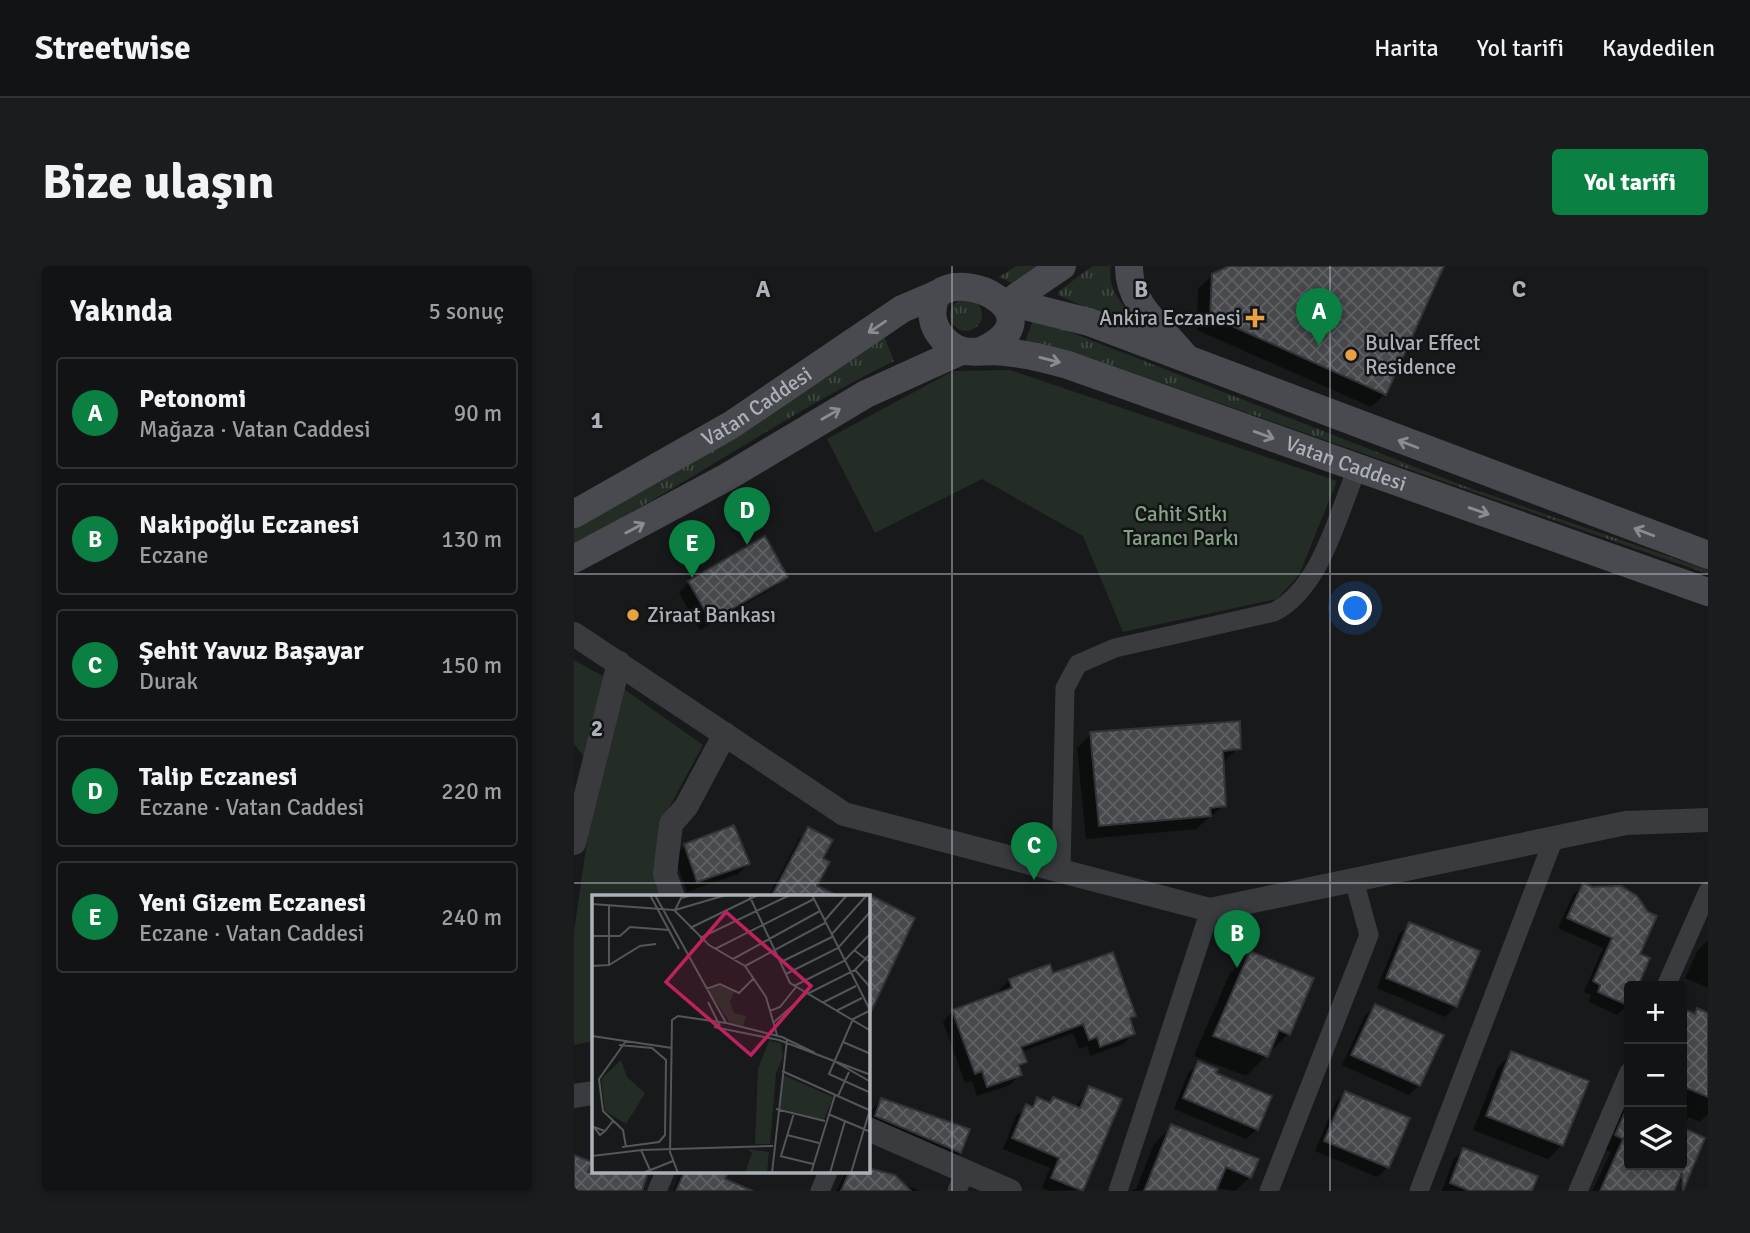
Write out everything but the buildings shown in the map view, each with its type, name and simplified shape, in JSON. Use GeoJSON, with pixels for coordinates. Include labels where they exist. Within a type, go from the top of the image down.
{"type":"FeatureCollection","features":[{"type":"Feature","properties":{"kind":"main road"},"geometry":{"type":"LineString","coordinates":[[1009,302],[1062,266]]}},
{"type":"Feature","properties":{"kind":"main road"},"geometry":{"type":"LineString","coordinates":[[1129,266],[1129,279],[1142,307],[1189,362]]}},
{"type":"Feature","properties":{"kind":"main road","name":"Vatan Caddesi"},"geometry":{"type":"LineString","coordinates":[[574,514],[731,425],[902,309],[937,295],[950,280],[979,270],[996,282],[1009,302],[1010,315],[1004,334],[866,394],[727,477],[574,559]]}},
{"type":"Feature","properties":{"kind":"main road"},"geometry":{"type":"LineString","coordinates":[[937,295],[932,316],[935,327],[942,338],[972,350]]}},
{"type":"Feature","properties":{"kind":"main road","name":"Vatan Caddesi"},"geometry":{"type":"LineString","coordinates":[[1009,302],[1089,321],[1189,362],[1708,555]]}},
{"type":"Feature","properties":{"kind":"main road","name":"Vatan Caddesi"},"geometry":{"type":"LineString","coordinates":[[972,350],[1027,354],[1068,365],[1708,592]]}},
{"type":"Feature","properties":{"kind":"street"},"geometry":{"type":"LineString","coordinates":[[1061,871],[1065,688],[1078,664],[1115,648],[1273,612],[1289,604],[1310,582],[1357,469]]}},
{"type":"Feature","properties":{"kind":"street"},"geometry":{"type":"LineString","coordinates":[[574,634],[844,814],[1210,910],[1626,823],[1708,820]]}},
{"type":"Feature","properties":{"kind":"street"},"geometry":{"type":"LineString","coordinates":[[574,843],[619,663]]}},
{"type":"Feature","properties":{"kind":"street"},"geometry":{"type":"LineString","coordinates":[[672,895],[665,874],[671,824],[686,807],[725,734]]}},
{"type":"Feature","properties":{"kind":"street"},"geometry":{"type":"LineString","coordinates":[[1419,1191],[1554,838]]}},
{"type":"Feature","properties":{"kind":"street"},"geometry":{"type":"LineString","coordinates":[[1269,1191],[1369,935],[1354,880]]}},
{"type":"Feature","properties":{"kind":"street"},"geometry":{"type":"LineString","coordinates":[[1669,981],[1708,891]]}},
{"type":"Feature","properties":{"kind":"street"},"geometry":{"type":"LineString","coordinates":[[1118,1191],[1210,910]]}},
{"type":"Feature","properties":{"kind":"street"},"geometry":{"type":"LineString","coordinates":[[1577,1191],[1624,1083]]}},
{"type":"Feature","properties":{"kind":"street"},"geometry":{"type":"LineString","coordinates":[[574,1096],[592,1093]]}},
{"type":"Feature","properties":{"kind":"street"},"geometry":{"type":"LineString","coordinates":[[870,1130],[961,1181],[1010,1191]]}},
{"type":"Feature","properties":{"kind":"street"},"geometry":{"type":"LineString","coordinates":[[657,1191],[664,1174]]}},
{"type":"Feature","properties":{"kind":"street"},"geometry":{"type":"LineString","coordinates":[[820,1191],[827,1174]]}},
{"type":"Feature","properties":{"kind":"green space"},"geometry":{"type":"Polygon","coordinates":[[[1016,266],[1048,266],[1021,287],[999,277],[1016,266]]]}},
{"type":"Feature","properties":{"kind":"green space"},"geometry":{"type":"Polygon","coordinates":[[[1092,266],[1111,266],[1110,277],[1118,298],[1158,340],[1058,295],[1058,292],[1092,266]]]}},
{"type":"Feature","properties":{"kind":"green space"},"geometry":{"type":"Polygon","coordinates":[[[966,299],[977,304],[982,315],[977,326],[966,331],[955,326],[950,315],[955,304],[966,299]]]}},
{"type":"Feature","properties":{"kind":"green space"},"geometry":{"type":"Polygon","coordinates":[[[1034,318],[1461,485],[1708,570],[1708,574],[1088,357],[1025,342],[1034,318]]]}},
{"type":"Feature","properties":{"kind":"green space"},"geometry":{"type":"Polygon","coordinates":[[[884,336],[894,361],[813,404],[655,499],[574,543],[574,528],[884,336]]]}},
{"type":"Feature","properties":{"kind":"green space","name":"Cahit Sıtkı Tarancı Parkı"},"geometry":{"type":"Polygon","coordinates":[[[1010,370],[1337,481],[1299,575],[1277,599],[1123,632],[1083,536],[982,479],[875,533],[827,439],[953,371],[1010,370]]]}},
{"type":"Feature","properties":{"kind":"green space"},"geometry":{"type":"Polygon","coordinates":[[[574,660],[614,682],[703,745],[665,815],[662,895],[592,895],[592,1041],[574,1045],[574,932],[596,779],[592,767],[574,744],[574,660]]]}},
{"type":"Feature","properties":{"kind":"place","name":"Ankira Eczanesi"},"geometry":{"type":"Point","coordinates":[1255,318]}},
{"type":"Feature","properties":{"kind":"place","name":"Petonomi"},"geometry":{"type":"Point","coordinates":[1319,346]}},
{"type":"Feature","properties":{"kind":"place","name":"Bulvar Effect Residence"},"geometry":{"type":"Point","coordinates":[1351,355]}},
{"type":"Feature","properties":{"kind":"place","name":"Talip Eczanesi"},"geometry":{"type":"Point","coordinates":[747,545]}},
{"type":"Feature","properties":{"kind":"place","name":"Yeni Gizem Eczanesi"},"geometry":{"type":"Point","coordinates":[692,578]}},
{"type":"Feature","properties":{"kind":"place","name":"Ziraat Bankası"},"geometry":{"type":"Point","coordinates":[633,615]}},
{"type":"Feature","properties":{"kind":"place","name":"Şehit Yavuz Başayar"},"geometry":{"type":"Point","coordinates":[1034,880]}},
{"type":"Feature","properties":{"kind":"place","name":"Nakipoğlu Eczanesi"},"geometry":{"type":"Point","coordinates":[1237,968]}}]}
